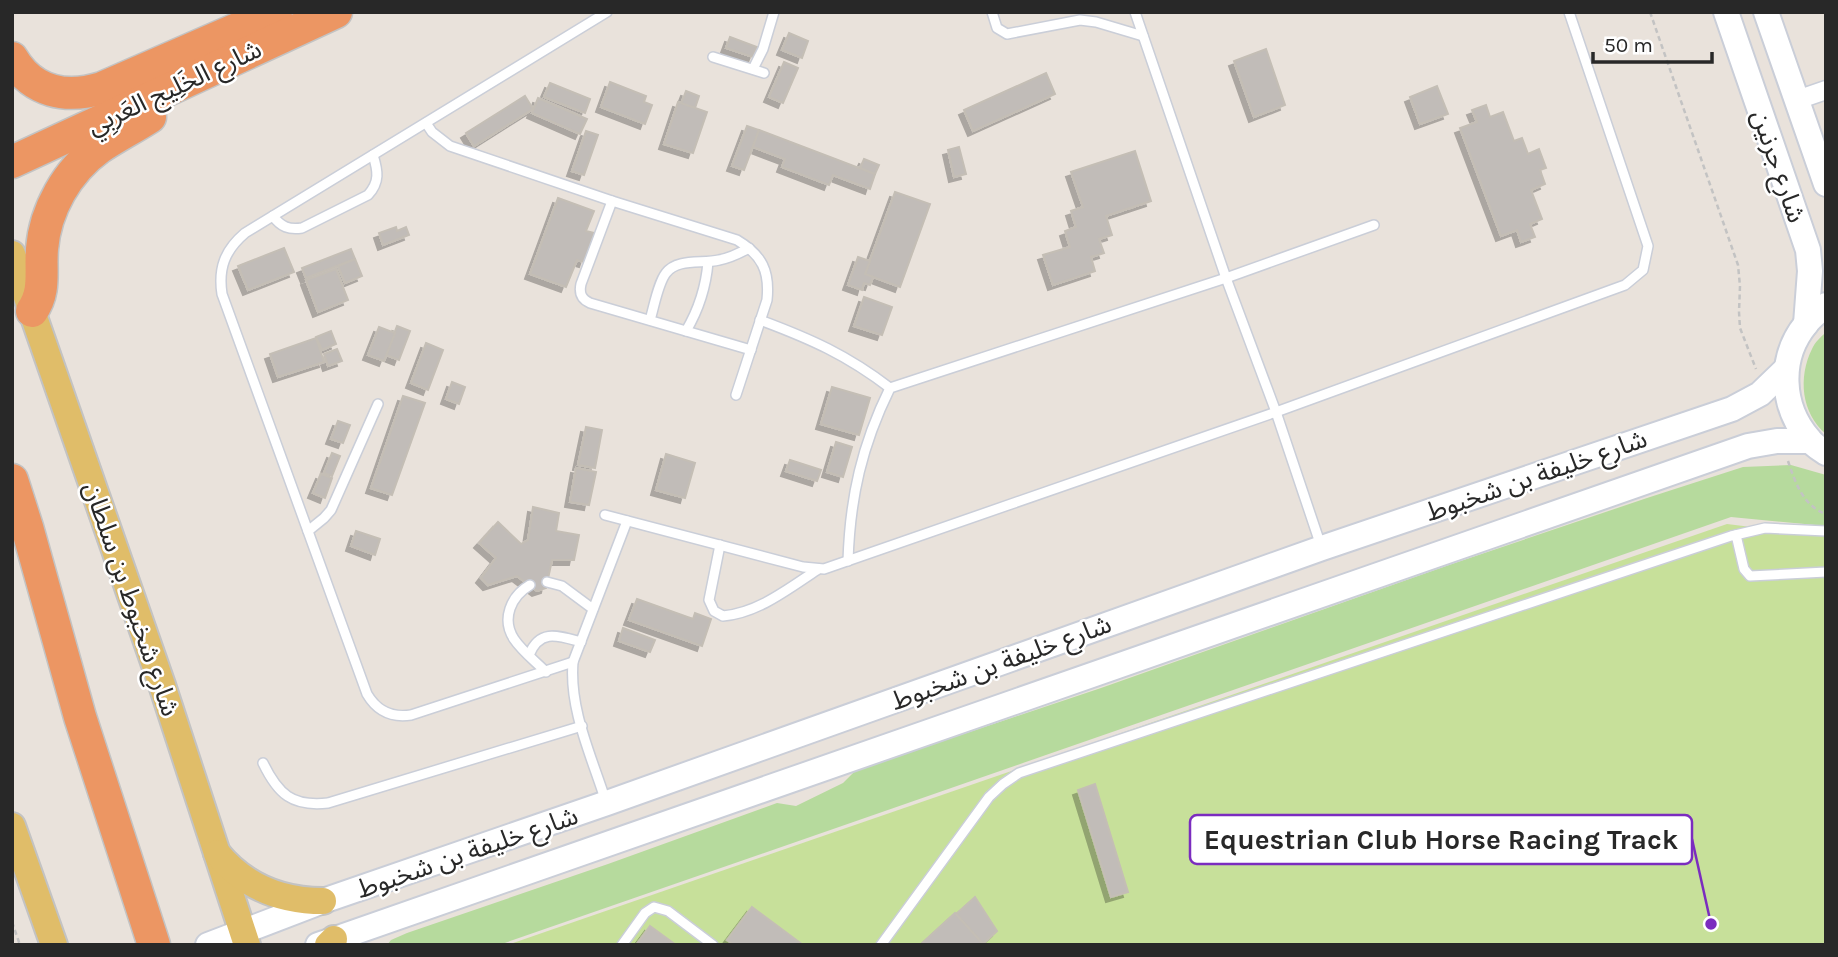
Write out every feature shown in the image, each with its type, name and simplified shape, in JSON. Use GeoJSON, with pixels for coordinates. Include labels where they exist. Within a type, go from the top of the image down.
{"type":"FeatureCollection","features":[{"type":"Feature","properties":{"kind":"highway"},"geometry":{"type":"LineString","coordinates":[[12,58],[27,77],[40,86],[63,93],[86,93],[276,12]]}},
{"type":"Feature","properties":{"kind":"highway","name":"شارع الخَلِيج العَربِي"},"geometry":{"type":"LineString","coordinates":[[12,162],[336,12]]}},
{"type":"Feature","properties":{"kind":"highway"},"geometry":{"type":"LineString","coordinates":[[32,311],[42,291],[42,247],[46,226],[65,183],[99,148],[157,112],[171,89]]}},
{"type":"Feature","properties":{"kind":"highway"},"geometry":{"type":"LineString","coordinates":[[12,480],[80,717],[154,945]]}},
{"type":"Feature","properties":{"kind":"main road","name":"شارع جرنين"},"geometry":{"type":"LineString","coordinates":[[1726,12],[1808,250],[1810,271],[1806,324]]}},
{"type":"Feature","properties":{"kind":"main road","name":"شارع جرنين"},"geometry":{"type":"LineString","coordinates":[[1766,12],[1826,184]]}},
{"type":"Feature","properties":{"kind":"main road","name":"شارع شخبوط بن سلطان"},"geometry":{"type":"LineString","coordinates":[[12,254],[162,685],[245,939]]}},
{"type":"Feature","properties":{"kind":"main road"},"geometry":{"type":"LineString","coordinates":[[1818,447],[1795,419],[1787,395],[1786,369],[1793,345],[1806,324],[1826,305]]}},
{"type":"Feature","properties":{"kind":"main road","name":"شارع خليفة بن شخبوط"},"geometry":{"type":"LineString","coordinates":[[208,945],[245,939],[323,901],[607,803],[1322,548],[1732,409],[1760,394],[1786,369]]}},
{"type":"Feature","properties":{"kind":"main road","name":"شارع خليفة بن شخبوط"},"geometry":{"type":"LineString","coordinates":[[327,943],[1748,446],[1784,441],[1818,447]]}},
{"type":"Feature","properties":{"kind":"main road"},"geometry":{"type":"LineString","coordinates":[[12,827],[54,945]]}},
{"type":"Feature","properties":{"kind":"main road"},"geometry":{"type":"LineString","coordinates":[[215,849],[231,868],[263,890],[298,900],[323,901]]}},
{"type":"Feature","properties":{"kind":"main road"},"geometry":{"type":"LineString","coordinates":[[27,868],[32,881],[35,945]]}},
{"type":"Feature","properties":{"kind":"street"},"geometry":{"type":"LineString","coordinates":[[1797,100],[1826,90]]}},
{"type":"Feature","properties":{"kind":"lane"},"geometry":{"type":"LineString","coordinates":[[573,663],[411,715],[390,715],[372,703],[366,694],[222,294],[220,280],[226,253],[244,233],[607,12]]}},
{"type":"Feature","properties":{"kind":"lane"},"geometry":{"type":"LineString","coordinates":[[753,69],[763,50],[774,12]]}},
{"type":"Feature","properties":{"kind":"lane"},"geometry":{"type":"LineString","coordinates":[[992,12],[997,28],[1007,34],[1086,16],[1143,36]]}},
{"type":"Feature","properties":{"kind":"lane"},"geometry":{"type":"LineString","coordinates":[[1135,12],[1322,548]]}},
{"type":"Feature","properties":{"kind":"lane"},"geometry":{"type":"LineString","coordinates":[[605,515],[803,568],[830,567],[1276,412],[1625,285],[1643,270],[1648,246],[1569,12]]}},
{"type":"Feature","properties":{"kind":"lane"},"geometry":{"type":"LineString","coordinates":[[713,57],[764,73]]}},
{"type":"Feature","properties":{"kind":"lane"},"geometry":{"type":"LineString","coordinates":[[426,123],[432,132],[450,146],[737,240],[750,248],[763,265],[768,286],[767,300],[736,395]]}},
{"type":"Feature","properties":{"kind":"lane"},"geometry":{"type":"LineString","coordinates":[[273,216],[285,227],[302,228],[368,195],[378,174],[373,155]]}},
{"type":"Feature","properties":{"kind":"lane"},"geometry":{"type":"LineString","coordinates":[[612,201],[581,284],[582,298],[590,303],[751,350]]}},
{"type":"Feature","properties":{"kind":"lane"},"geometry":{"type":"LineString","coordinates":[[848,561],[849,531],[858,472],[877,415],[890,388],[1226,278],[1374,225]]}},
{"type":"Feature","properties":{"kind":"lane"},"geometry":{"type":"LineString","coordinates":[[650,320],[665,274],[677,265],[730,257],[750,248]]}},
{"type":"Feature","properties":{"kind":"lane"},"geometry":{"type":"LineString","coordinates":[[686,331],[704,291],[708,262]]}},
{"type":"Feature","properties":{"kind":"lane"},"geometry":{"type":"LineString","coordinates":[[760,320],[822,344],[890,388]]}},
{"type":"Feature","properties":{"kind":"lane"},"geometry":{"type":"LineString","coordinates":[[308,531],[331,510],[378,404]]}},
{"type":"Feature","properties":{"kind":"lane"},"geometry":{"type":"LineString","coordinates":[[607,803],[573,695],[573,663],[627,521]]}},
{"type":"Feature","properties":{"kind":"lane"},"geometry":{"type":"LineString","coordinates":[[881,945],[989,797],[1020,774],[1736,535],[1765,528],[1826,531]]}},
{"type":"Feature","properties":{"kind":"lane"},"geometry":{"type":"LineString","coordinates":[[1736,535],[1744,569],[1750,576],[1826,572]]}},
{"type":"Feature","properties":{"kind":"lane"},"geometry":{"type":"LineString","coordinates":[[720,545],[709,600],[714,611],[723,616],[743,612],[769,601],[818,569]]}},
{"type":"Feature","properties":{"kind":"lane"},"geometry":{"type":"LineString","coordinates":[[547,582],[562,586],[593,609]]}},
{"type":"Feature","properties":{"kind":"lane"},"geometry":{"type":"LineString","coordinates":[[530,585],[517,596],[509,610],[508,619],[516,642],[546,672]]}},
{"type":"Feature","properties":{"kind":"lane"},"geometry":{"type":"LineString","coordinates":[[529,655],[537,642],[550,636],[581,642]]}},
{"type":"Feature","properties":{"kind":"lane"},"geometry":{"type":"LineString","coordinates":[[263,763],[280,791],[291,798],[303,803],[328,803],[582,726]]}},
{"type":"Feature","properties":{"kind":"lane"},"geometry":{"type":"LineString","coordinates":[[622,945],[645,913],[654,907],[668,911],[713,945]]}},
{"type":"Feature","properties":{"kind":"path"},"geometry":{"type":"LineString","coordinates":[[1650,12],[1738,265],[1740,328],[1764,390]]}},
{"type":"Feature","properties":{"kind":"path"},"geometry":{"type":"LineString","coordinates":[[1784,441],[1795,483],[1809,504],[1818,512],[1826,514]]}},
{"type":"Feature","properties":{"kind":"path"},"geometry":{"type":"LineString","coordinates":[[12,922],[20,945]]}},
{"type":"Feature","properties":{"kind":"green space"},"geometry":{"type":"Polygon","coordinates":[[[1826,332],[1826,434],[1811,416],[1804,394],[1804,383],[1812,349],[1826,332]]]}},
{"type":"Feature","properties":{"kind":"green space"},"geometry":{"type":"Polygon","coordinates":[[[1791,465],[1826,475],[1826,526],[1731,517],[499,945],[387,945],[391,940],[407,933],[777,803],[796,806],[843,783],[856,770],[1101,688],[1449,565],[1743,467],[1791,465]]]}},
{"type":"Feature","properties":{"kind":"green space"},"geometry":{"type":"Polygon","coordinates":[[[1727,524],[1826,536],[1826,945],[507,945],[1727,524]]]}},
{"type":"Feature","properties":{"kind":"building"},"geometry":{"type":"Polygon","coordinates":[[[789,33],[808,41],[802,58],[782,50],[789,33]]]}},
{"type":"Feature","properties":{"kind":"building"},"geometry":{"type":"Polygon","coordinates":[[[730,37],[757,47],[753,57],[726,48],[730,37]]]}},
{"type":"Feature","properties":{"kind":"building"},"geometry":{"type":"Polygon","coordinates":[[[1266,49],[1285,105],[1254,117],[1234,61],[1266,49]]]}},
{"type":"Feature","properties":{"kind":"building"},"geometry":{"type":"Polygon","coordinates":[[[784,62],[798,68],[783,103],[769,97],[784,62]]]}},
{"type":"Feature","properties":{"kind":"building"},"geometry":{"type":"Polygon","coordinates":[[[1046,73],[1055,94],[973,131],[964,110],[1046,73]]]}},
{"type":"Feature","properties":{"kind":"building"},"geometry":{"type":"Polygon","coordinates":[[[610,82],[646,96],[644,102],[652,105],[645,124],[601,107],[610,82]]]}},
{"type":"Feature","properties":{"kind":"building"},"geometry":{"type":"Polygon","coordinates":[[[550,83],[590,99],[585,113],[544,97],[550,83]]]}},
{"type":"Feature","properties":{"kind":"building"},"geometry":{"type":"Polygon","coordinates":[[[1437,86],[1448,114],[1420,124],[1410,97],[1437,86]]]}},
{"type":"Feature","properties":{"kind":"building"},"geometry":{"type":"Polygon","coordinates":[[[686,91],[699,96],[695,108],[681,104],[686,91]]]}},
{"type":"Feature","properties":{"kind":"building"},"geometry":{"type":"Polygon","coordinates":[[[525,96],[533,109],[474,146],[466,133],[525,96]]]}},
{"type":"Feature","properties":{"kind":"building"},"geometry":{"type":"Polygon","coordinates":[[[538,98],[587,119],[580,134],[532,113],[538,98]]]}},
{"type":"Feature","properties":{"kind":"building"},"geometry":{"type":"Polygon","coordinates":[[[678,102],[707,112],[693,153],[664,144],[678,102]]]}},
{"type":"Feature","properties":{"kind":"building"},"geometry":{"type":"Polygon","coordinates":[[[1486,105],[1490,117],[1503,112],[1514,141],[1522,138],[1528,154],[1539,149],[1546,168],[1540,170],[1545,184],[1531,190],[1542,219],[1530,224],[1535,237],[1521,242],[1517,230],[1501,236],[1460,128],[1477,122],[1472,110],[1486,105]]]}},
{"type":"Feature","properties":{"kind":"building"},"geometry":{"type":"Polygon","coordinates":[[[747,126],[759,130],[744,170],[732,166],[747,126]]]}},
{"type":"Feature","properties":{"kind":"building"},"geometry":{"type":"Polygon","coordinates":[[[759,130],[875,174],[870,189],[833,175],[829,185],[782,167],[785,159],[753,147],[759,130]]]}},
{"type":"Feature","properties":{"kind":"building"},"geometry":{"type":"Polygon","coordinates":[[[586,131],[598,135],[584,175],[572,171],[586,131]]]}},
{"type":"Feature","properties":{"kind":"building"},"geometry":{"type":"Polygon","coordinates":[[[959,147],[966,174],[954,177],[948,150],[959,147]]]}},
{"type":"Feature","properties":{"kind":"building"},"geometry":{"type":"Polygon","coordinates":[[[1135,151],[1151,201],[1106,216],[1112,235],[1099,239],[1104,253],[1091,257],[1095,271],[1053,285],[1043,255],[1070,247],[1065,231],[1076,227],[1071,211],[1083,207],[1071,172],[1135,151]]]}},
{"type":"Feature","properties":{"kind":"building"},"geometry":{"type":"Polygon","coordinates":[[[864,159],[879,165],[875,174],[860,168],[864,159]]]}},
{"type":"Feature","properties":{"kind":"building"},"geometry":{"type":"Polygon","coordinates":[[[895,192],[930,204],[900,287],[865,274],[895,192]]]}},
{"type":"Feature","properties":{"kind":"building"},"geometry":{"type":"Polygon","coordinates":[[[558,198],[594,211],[586,231],[594,233],[584,262],[577,260],[566,287],[530,274],[558,198]]]}},
{"type":"Feature","properties":{"kind":"building"},"geometry":{"type":"Polygon","coordinates":[[[396,227],[397,231],[406,227],[409,235],[383,245],[379,233],[396,227]]]}},
{"type":"Feature","properties":{"kind":"building"},"geometry":{"type":"Polygon","coordinates":[[[284,248],[294,272],[248,290],[238,266],[284,248]]]}},
{"type":"Feature","properties":{"kind":"building"},"geometry":{"type":"Polygon","coordinates":[[[351,249],[355,259],[306,278],[302,268],[351,249]]]}},
{"type":"Feature","properties":{"kind":"building"},"geometry":{"type":"Polygon","coordinates":[[[858,257],[870,261],[865,274],[873,277],[870,285],[864,283],[862,290],[848,285],[858,257]]]}},
{"type":"Feature","properties":{"kind":"building"},"geometry":{"type":"Polygon","coordinates":[[[355,259],[362,276],[345,283],[338,266],[355,259]]]}},
{"type":"Feature","properties":{"kind":"building"},"geometry":{"type":"Polygon","coordinates":[[[336,269],[348,300],[318,312],[306,280],[336,269]]]}},
{"type":"Feature","properties":{"kind":"building"},"geometry":{"type":"Polygon","coordinates":[[[864,297],[892,307],[882,335],[854,326],[864,297]]]}},
{"type":"Feature","properties":{"kind":"building"},"geometry":{"type":"Polygon","coordinates":[[[397,326],[410,331],[399,360],[386,355],[397,326]]]}},
{"type":"Feature","properties":{"kind":"building"},"geometry":{"type":"Polygon","coordinates":[[[379,327],[395,333],[384,361],[368,355],[379,327]]]}},
{"type":"Feature","properties":{"kind":"building"},"geometry":{"type":"Polygon","coordinates":[[[331,331],[336,344],[322,350],[316,337],[331,331]]]}},
{"type":"Feature","properties":{"kind":"building"},"geometry":{"type":"Polygon","coordinates":[[[316,338],[324,362],[278,377],[270,354],[316,338]]]}},
{"type":"Feature","properties":{"kind":"building"},"geometry":{"type":"Polygon","coordinates":[[[426,343],[443,350],[428,390],[411,383],[426,343]]]}},
{"type":"Feature","properties":{"kind":"building"},"geometry":{"type":"Polygon","coordinates":[[[337,349],[342,361],[328,366],[324,354],[337,349]]]}},
{"type":"Feature","properties":{"kind":"building"},"geometry":{"type":"Polygon","coordinates":[[[452,382],[465,387],[459,404],[446,399],[452,382]]]}},
{"type":"Feature","properties":{"kind":"building"},"geometry":{"type":"Polygon","coordinates":[[[832,387],[870,398],[859,435],[821,424],[832,387]]]}},
{"type":"Feature","properties":{"kind":"building"},"geometry":{"type":"Polygon","coordinates":[[[403,396],[425,403],[392,495],[371,488],[403,396]]]}},
{"type":"Feature","properties":{"kind":"building"},"geometry":{"type":"Polygon","coordinates":[[[338,421],[350,425],[343,443],[331,439],[338,421]]]}},
{"type":"Feature","properties":{"kind":"building"},"geometry":{"type":"Polygon","coordinates":[[[586,427],[602,430],[595,468],[578,465],[586,427]]]}},
{"type":"Feature","properties":{"kind":"building"},"geometry":{"type":"Polygon","coordinates":[[[836,442],[852,447],[843,477],[827,472],[836,442]]]}},
{"type":"Feature","properties":{"kind":"building"},"geometry":{"type":"Polygon","coordinates":[[[332,453],[340,456],[332,476],[324,473],[332,453]]]}},
{"type":"Feature","properties":{"kind":"building"},"geometry":{"type":"Polygon","coordinates":[[[666,454],[695,463],[685,498],[656,490],[666,454]]]}},
{"type":"Feature","properties":{"kind":"building"},"geometry":{"type":"Polygon","coordinates":[[[790,460],[821,470],[817,481],[786,471],[790,460]]]}},
{"type":"Feature","properties":{"kind":"building"},"geometry":{"type":"Polygon","coordinates":[[[576,468],[596,472],[589,505],[570,502],[576,468]]]}},
{"type":"Feature","properties":{"kind":"building"},"geometry":{"type":"Polygon","coordinates":[[[321,474],[332,478],[325,498],[313,493],[321,474]]]}},
{"type":"Feature","properties":{"kind":"building"},"geometry":{"type":"Polygon","coordinates":[[[533,507],[559,513],[556,531],[579,535],[574,560],[552,560],[546,588],[537,591],[517,576],[488,585],[481,578],[496,558],[479,543],[498,522],[521,544],[528,540],[533,507]]]}},
{"type":"Feature","properties":{"kind":"building"},"geometry":{"type":"Polygon","coordinates":[[[356,531],[380,539],[375,555],[351,546],[356,531]]]}},
{"type":"Feature","properties":{"kind":"building"},"geometry":{"type":"Polygon","coordinates":[[[637,599],[693,619],[695,613],[711,619],[702,646],[629,620],[637,599]]]}},
{"type":"Feature","properties":{"kind":"building"},"geometry":{"type":"Polygon","coordinates":[[[623,628],[655,640],[650,652],[619,641],[623,628]]]}},
{"type":"Feature","properties":{"kind":"building"},"geometry":{"type":"Polygon","coordinates":[[[1095,784],[1128,892],[1111,897],[1078,790],[1095,784]]]}},
{"type":"Feature","properties":{"kind":"building"},"geometry":{"type":"Polygon","coordinates":[[[975,897],[997,931],[983,944],[956,914],[975,897]]]}},
{"type":"Feature","properties":{"kind":"building"},"geometry":{"type":"Polygon","coordinates":[[[752,907],[803,945],[734,945],[727,940],[752,907]]]}},
{"type":"Feature","properties":{"kind":"building"},"geometry":{"type":"Polygon","coordinates":[[[955,913],[982,945],[920,945],[955,913]]]}},
{"type":"Feature","properties":{"kind":"building"},"geometry":{"type":"Polygon","coordinates":[[[650,926],[676,945],[636,945],[650,926]]]}},
{"type":"Feature","properties":{"kind":"place","name":"Equestrian Club Horse Racing Track"},"geometry":{"type":"Point","coordinates":[1711,924]}}]}
